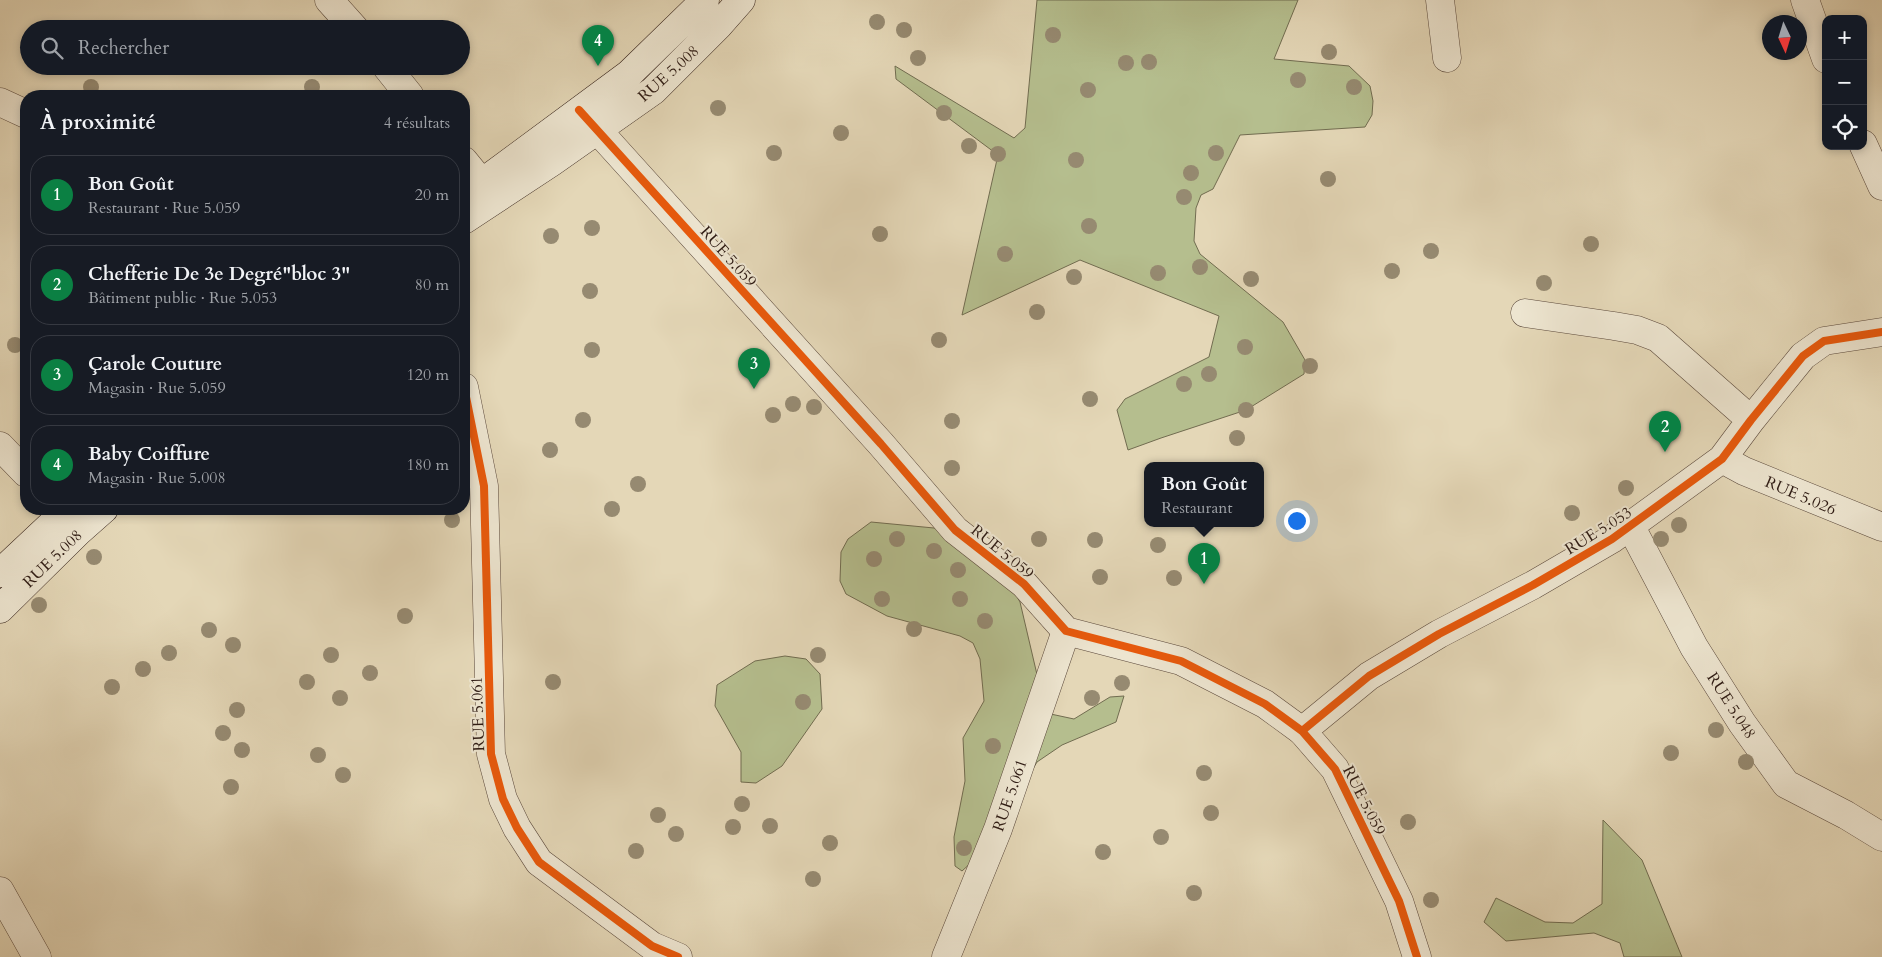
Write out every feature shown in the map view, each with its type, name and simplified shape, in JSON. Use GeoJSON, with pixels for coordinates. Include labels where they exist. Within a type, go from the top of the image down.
{"type":"FeatureCollection","features":[{"type":"Feature","properties":{"kind":"street"},"geometry":{"type":"LineString","coordinates":[[330,0],[347,20]]}},
{"type":"Feature","properties":{"kind":"street","name":"RUE 5.008"},"geometry":{"type":"LineString","coordinates":[[470,216],[552,162],[629,74],[705,0]]}},
{"type":"Feature","properties":{"kind":"street","name":"RUE 5.008"},"geometry":{"type":"LineString","coordinates":[[473,189],[588,120],[653,91],[719,25],[741,0]]}},
{"type":"Feature","properties":{"kind":"street"},"geometry":{"type":"LineString","coordinates":[[1440,0],[1447,58]]}},
{"type":"Feature","properties":{"kind":"street"},"geometry":{"type":"LineString","coordinates":[[1805,0],[1822,48]]}},
{"type":"Feature","properties":{"kind":"street"},"geometry":{"type":"LineString","coordinates":[[393,75],[405,90]]}},
{"type":"Feature","properties":{"kind":"street"},"geometry":{"type":"LineString","coordinates":[[0,102],[20,111]]}},
{"type":"Feature","properties":{"kind":"street","name":"RUE 5.059"},"geometry":{"type":"LineString","coordinates":[[588,120],[881,444],[955,530],[1024,584],[1066,631],[1180,661],[1265,704],[1302,731],[1335,769],[1364,826],[1398,901],[1417,957]]}},
{"type":"Feature","properties":{"kind":"street"},"geometry":{"type":"LineString","coordinates":[[1866,150],[1882,186]]}},
{"type":"Feature","properties":{"kind":"street"},"geometry":{"type":"LineString","coordinates":[[1525,313],[1637,330],[1658,338],[1751,420]]}},
{"type":"Feature","properties":{"kind":"street","name":"RUE 5.053"},"geometry":{"type":"LineString","coordinates":[[1302,731],[1369,676],[1439,634],[1533,585],[1631,527],[1722,459],[1803,356],[1824,341],[1882,332]]}},
{"type":"Feature","properties":{"kind":"street","name":"RUE 5.061"},"geometry":{"type":"LineString","coordinates":[[470,417],[484,486],[492,754],[504,799],[517,828],[539,862],[652,946],[678,957]]}},
{"type":"Feature","properties":{"kind":"street"},"geometry":{"type":"LineString","coordinates":[[0,446],[20,467]]}},
{"type":"Feature","properties":{"kind":"street","name":"RUE 5.026"},"geometry":{"type":"LineString","coordinates":[[1722,459],[1767,480],[1882,527]]}},
{"type":"Feature","properties":{"kind":"street","name":"RUE 5.008"},"geometry":{"type":"LineString","coordinates":[[0,573],[58,515]]}},
{"type":"Feature","properties":{"kind":"street","name":"RUE 5.008"},"geometry":{"type":"LineString","coordinates":[[0,609],[97,515]]}},
{"type":"Feature","properties":{"kind":"street","name":"RUE 5.048"},"geometry":{"type":"LineString","coordinates":[[1631,527],[1694,647],[1742,723],[1786,784],[1846,815],[1882,837]]}},
{"type":"Feature","properties":{"kind":"street","name":"RUE 5.061"},"geometry":{"type":"LineString","coordinates":[[946,957],[998,829],[1066,631]]}},
{"type":"Feature","properties":{"kind":"street"},"geometry":{"type":"LineString","coordinates":[[0,891],[37,957]]}},
{"type":"Feature","properties":{"kind":"green space"},"geometry":{"type":"Polygon","coordinates":[[[1037,0],[1298,0],[1274,59],[1349,66],[1370,86],[1373,101],[1372,115],[1365,127],[1240,135],[1213,189],[1201,195],[1196,208],[1194,241],[1200,254],[1283,322],[1305,360],[1304,374],[1246,410],[1128,450],[1117,410],[1125,399],[1209,357],[1219,316],[1080,260],[962,315],[998,155],[896,79],[895,66],[1014,138],[1025,128],[1037,0]]]}},
{"type":"Feature","properties":{"kind":"green space"},"geometry":{"type":"Polygon","coordinates":[[[871,522],[955,530],[999,565],[1020,602],[1046,713],[1074,719],[1110,697],[1124,696],[1116,722],[1062,745],[1037,762],[985,850],[962,871],[955,866],[954,837],[965,781],[963,738],[984,701],[980,659],[973,643],[960,636],[887,616],[846,594],[840,581],[841,552],[848,539],[871,522]]]}},
{"type":"Feature","properties":{"kind":"green space"},"geometry":{"type":"Polygon","coordinates":[[[785,656],[806,659],[820,674],[822,709],[782,766],[756,783],[741,782],[741,752],[715,706],[717,685],[755,661],[785,656]]]}},
{"type":"Feature","properties":{"kind":"green space"},"geometry":{"type":"Polygon","coordinates":[[[1603,820],[1642,860],[1682,957],[1624,957],[1620,943],[1594,933],[1506,941],[1484,922],[1496,898],[1545,922],[1573,923],[1602,904],[1603,820]]]}},
{"type":"Feature","properties":{"kind":"cycle path"},"geometry":{"type":"LineString","coordinates":[[579,110],[881,444],[955,530],[1024,584],[1066,631],[1181,661],[1265,704],[1302,731],[1335,769],[1399,901],[1417,957]]}},
{"type":"Feature","properties":{"kind":"cycle path"},"geometry":{"type":"LineString","coordinates":[[1302,731],[1369,676],[1439,634],[1533,585],[1612,539],[1722,459],[1803,356],[1824,341],[1882,332]]}},
{"type":"Feature","properties":{"kind":"cycle path"},"geometry":{"type":"LineString","coordinates":[[470,417],[484,486],[491,754],[503,799],[517,828],[539,862],[652,946],[678,957]]}},
{"type":"Feature","properties":{"kind":"place","name":"Baby Coiffure"},"geometry":{"type":"Point","coordinates":[598,66]}},
{"type":"Feature","properties":{"kind":"place","name":"Çarole Couture"},"geometry":{"type":"Point","coordinates":[754,389]}},
{"type":"Feature","properties":{"kind":"place","name":"Chefferie De 3e Degré''bloc 3''"},"geometry":{"type":"Point","coordinates":[1665,452]}},
{"type":"Feature","properties":{"kind":"place","name":"Bon Goût"},"geometry":{"type":"Point","coordinates":[1204,584]}}]}
